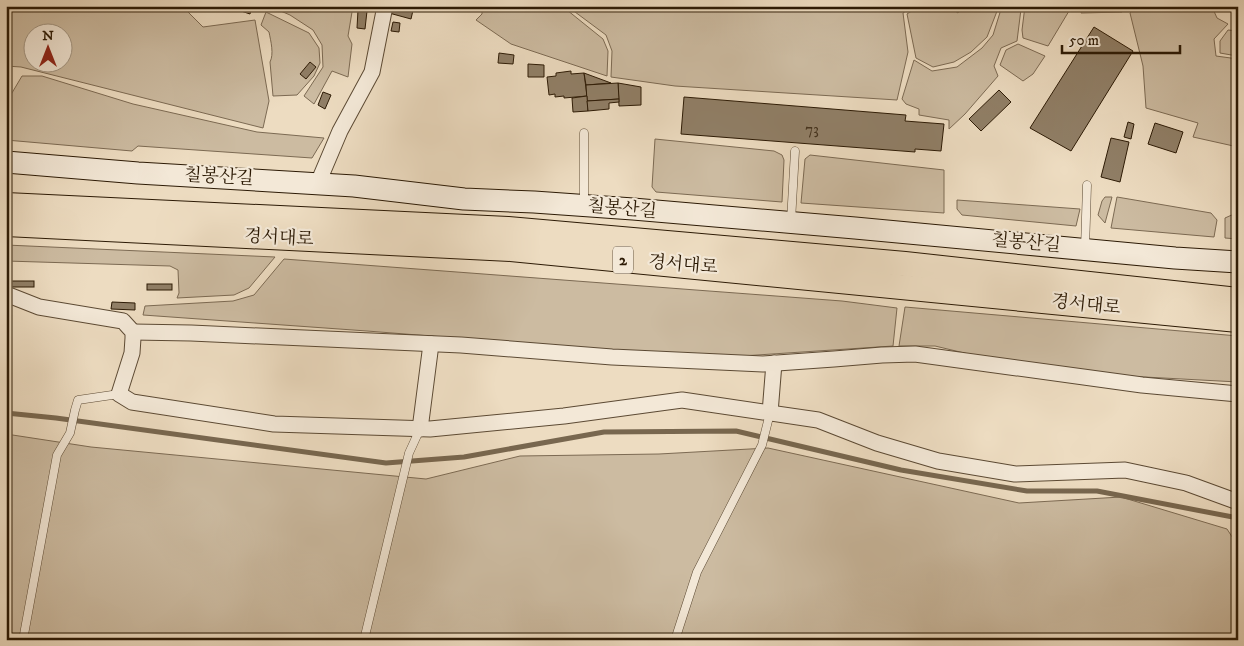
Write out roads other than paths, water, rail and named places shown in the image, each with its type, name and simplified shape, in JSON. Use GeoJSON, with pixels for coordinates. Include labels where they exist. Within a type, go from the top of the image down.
{"type":"FeatureCollection","features":[{"type":"Feature","properties":{"kind":"main road","name":"경서대로"},"geometry":{"type":"LineString","coordinates":[[6,205],[508,229],[905,264],[1238,300]]}},
{"type":"Feature","properties":{"kind":"main road","name":"경서대로"},"geometry":{"type":"LineString","coordinates":[[6,224],[512,249],[1238,320]]}},
{"type":"Feature","properties":{"kind":"street"},"geometry":{"type":"LineString","coordinates":[[318,183],[340,132],[372,72],[385,6]]}},
{"type":"Feature","properties":{"kind":"street","name":"칠봉산길"},"geometry":{"type":"LineString","coordinates":[[6,162],[138,173],[318,183],[464,199],[584,206],[1238,262]]}},
{"type":"Feature","properties":{"kind":"street"},"geometry":{"type":"LineString","coordinates":[[6,294],[39,307],[123,321],[133,332],[132,353],[119,394],[132,402],[274,424],[430,429],[564,416],[682,400],[768,420],[818,420],[877,443],[938,461],[1015,474],[1126,470],[1186,483],[1238,502]]}},
{"type":"Feature","properties":{"kind":"street"},"geometry":{"type":"LineString","coordinates":[[133,332],[461,345],[620,358],[762,364],[915,354],[1142,385],[1238,394]]}},
{"type":"Feature","properties":{"kind":"street"},"geometry":{"type":"LineString","coordinates":[[420,429],[431,344]]}},
{"type":"Feature","properties":{"kind":"street"},"geometry":{"type":"LineString","coordinates":[[768,420],[774,363]]}},
{"type":"Feature","properties":{"kind":"lane"},"geometry":{"type":"LineString","coordinates":[[584,133],[584,206]]}},
{"type":"Feature","properties":{"kind":"lane"},"geometry":{"type":"LineString","coordinates":[[791,223],[795,151]]}},
{"type":"Feature","properties":{"kind":"lane"},"geometry":{"type":"LineString","coordinates":[[1085,249],[1087,185]]}},
{"type":"Feature","properties":{"kind":"lane"},"geometry":{"type":"LineString","coordinates":[[23,640],[57,455],[70,433],[74,410],[78,400],[119,394]]}},
{"type":"Feature","properties":{"kind":"lane"},"geometry":{"type":"LineString","coordinates":[[675,640],[697,572],[762,445],[768,420]]}},
{"type":"Feature","properties":{"kind":"lane"},"geometry":{"type":"LineString","coordinates":[[364,640],[409,453],[420,429]]}},
{"type":"Feature","properties":{"kind":"waterway"},"geometry":{"type":"LineString","coordinates":[[6,413],[56,418],[386,463],[464,457],[604,432],[736,431],[901,470],[1027,491],[1097,491],[1238,518]]}}]}
